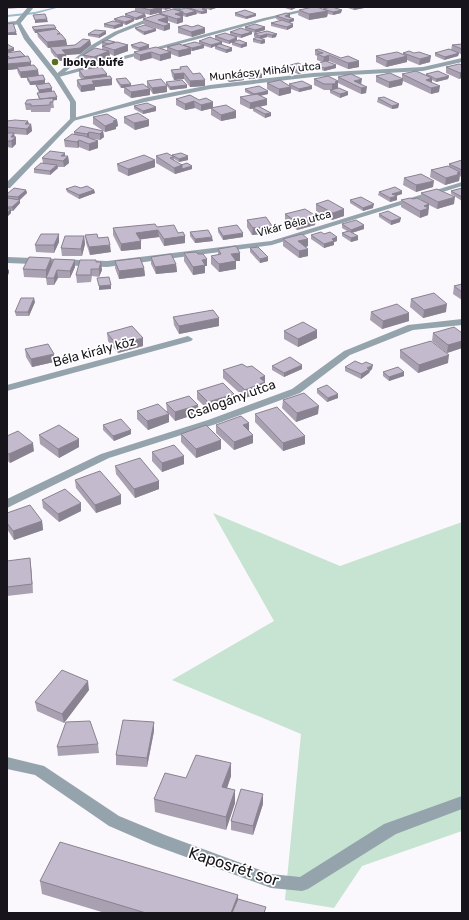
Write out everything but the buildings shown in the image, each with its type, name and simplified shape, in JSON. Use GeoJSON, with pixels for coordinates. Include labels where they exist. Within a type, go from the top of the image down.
{"type":"FeatureCollection","features":[{"type":"Feature","properties":{"kind":"street"},"geometry":{"type":"LineString","coordinates":[[7,24],[18,23],[31,7]]}},
{"type":"Feature","properties":{"kind":"street"},"geometry":{"type":"LineString","coordinates":[[56,76],[92,47],[116,33],[182,7]]}},
{"type":"Feature","properties":{"kind":"street"},"geometry":{"type":"LineString","coordinates":[[56,76],[201,38],[266,19],[320,7]]}},
{"type":"Feature","properties":{"kind":"street"},"geometry":{"type":"LineString","coordinates":[[7,186],[73,119],[73,102],[56,76],[27,39],[18,23]]}},
{"type":"Feature","properties":{"kind":"street","name":"Munkácsy Mihály utca"},"geometry":{"type":"LineString","coordinates":[[73,119],[144,100],[210,87],[313,75],[423,69],[462,60]]}},
{"type":"Feature","properties":{"kind":"street","name":"Vikár Béla utca"},"geometry":{"type":"LineString","coordinates":[[7,260],[107,264],[272,243],[462,184]]}},
{"type":"Feature","properties":{"kind":"street","name":"Csalogány utca"},"geometry":{"type":"LineString","coordinates":[[7,504],[106,456],[212,422],[296,391],[347,354],[411,327],[462,322]]}},
{"type":"Feature","properties":{"kind":"street","name":"Béla király köz"},"geometry":{"type":"LineString","coordinates":[[7,388],[188,339]]}},
{"type":"Feature","properties":{"kind":"street","name":"Kaposrét sor"},"geometry":{"type":"LineString","coordinates":[[7,763],[39,770],[114,821],[159,840],[271,881],[302,884],[390,829],[462,802]]}},
{"type":"Feature","properties":{"kind":"green space"},"geometry":{"type":"Polygon","coordinates":[[[213,513],[340,566],[462,522],[462,831],[362,866],[334,908],[285,900],[301,734],[172,680],[274,621],[213,513]]]}},
{"type":"Feature","properties":{"kind":"waterway"},"geometry":{"type":"LineString","coordinates":[[7,16],[35,13],[59,7]]}},
{"type":"Feature","properties":{"kind":"place","name":"Ibolya büfé"},"geometry":{"type":"Point","coordinates":[55,62]}}]}
